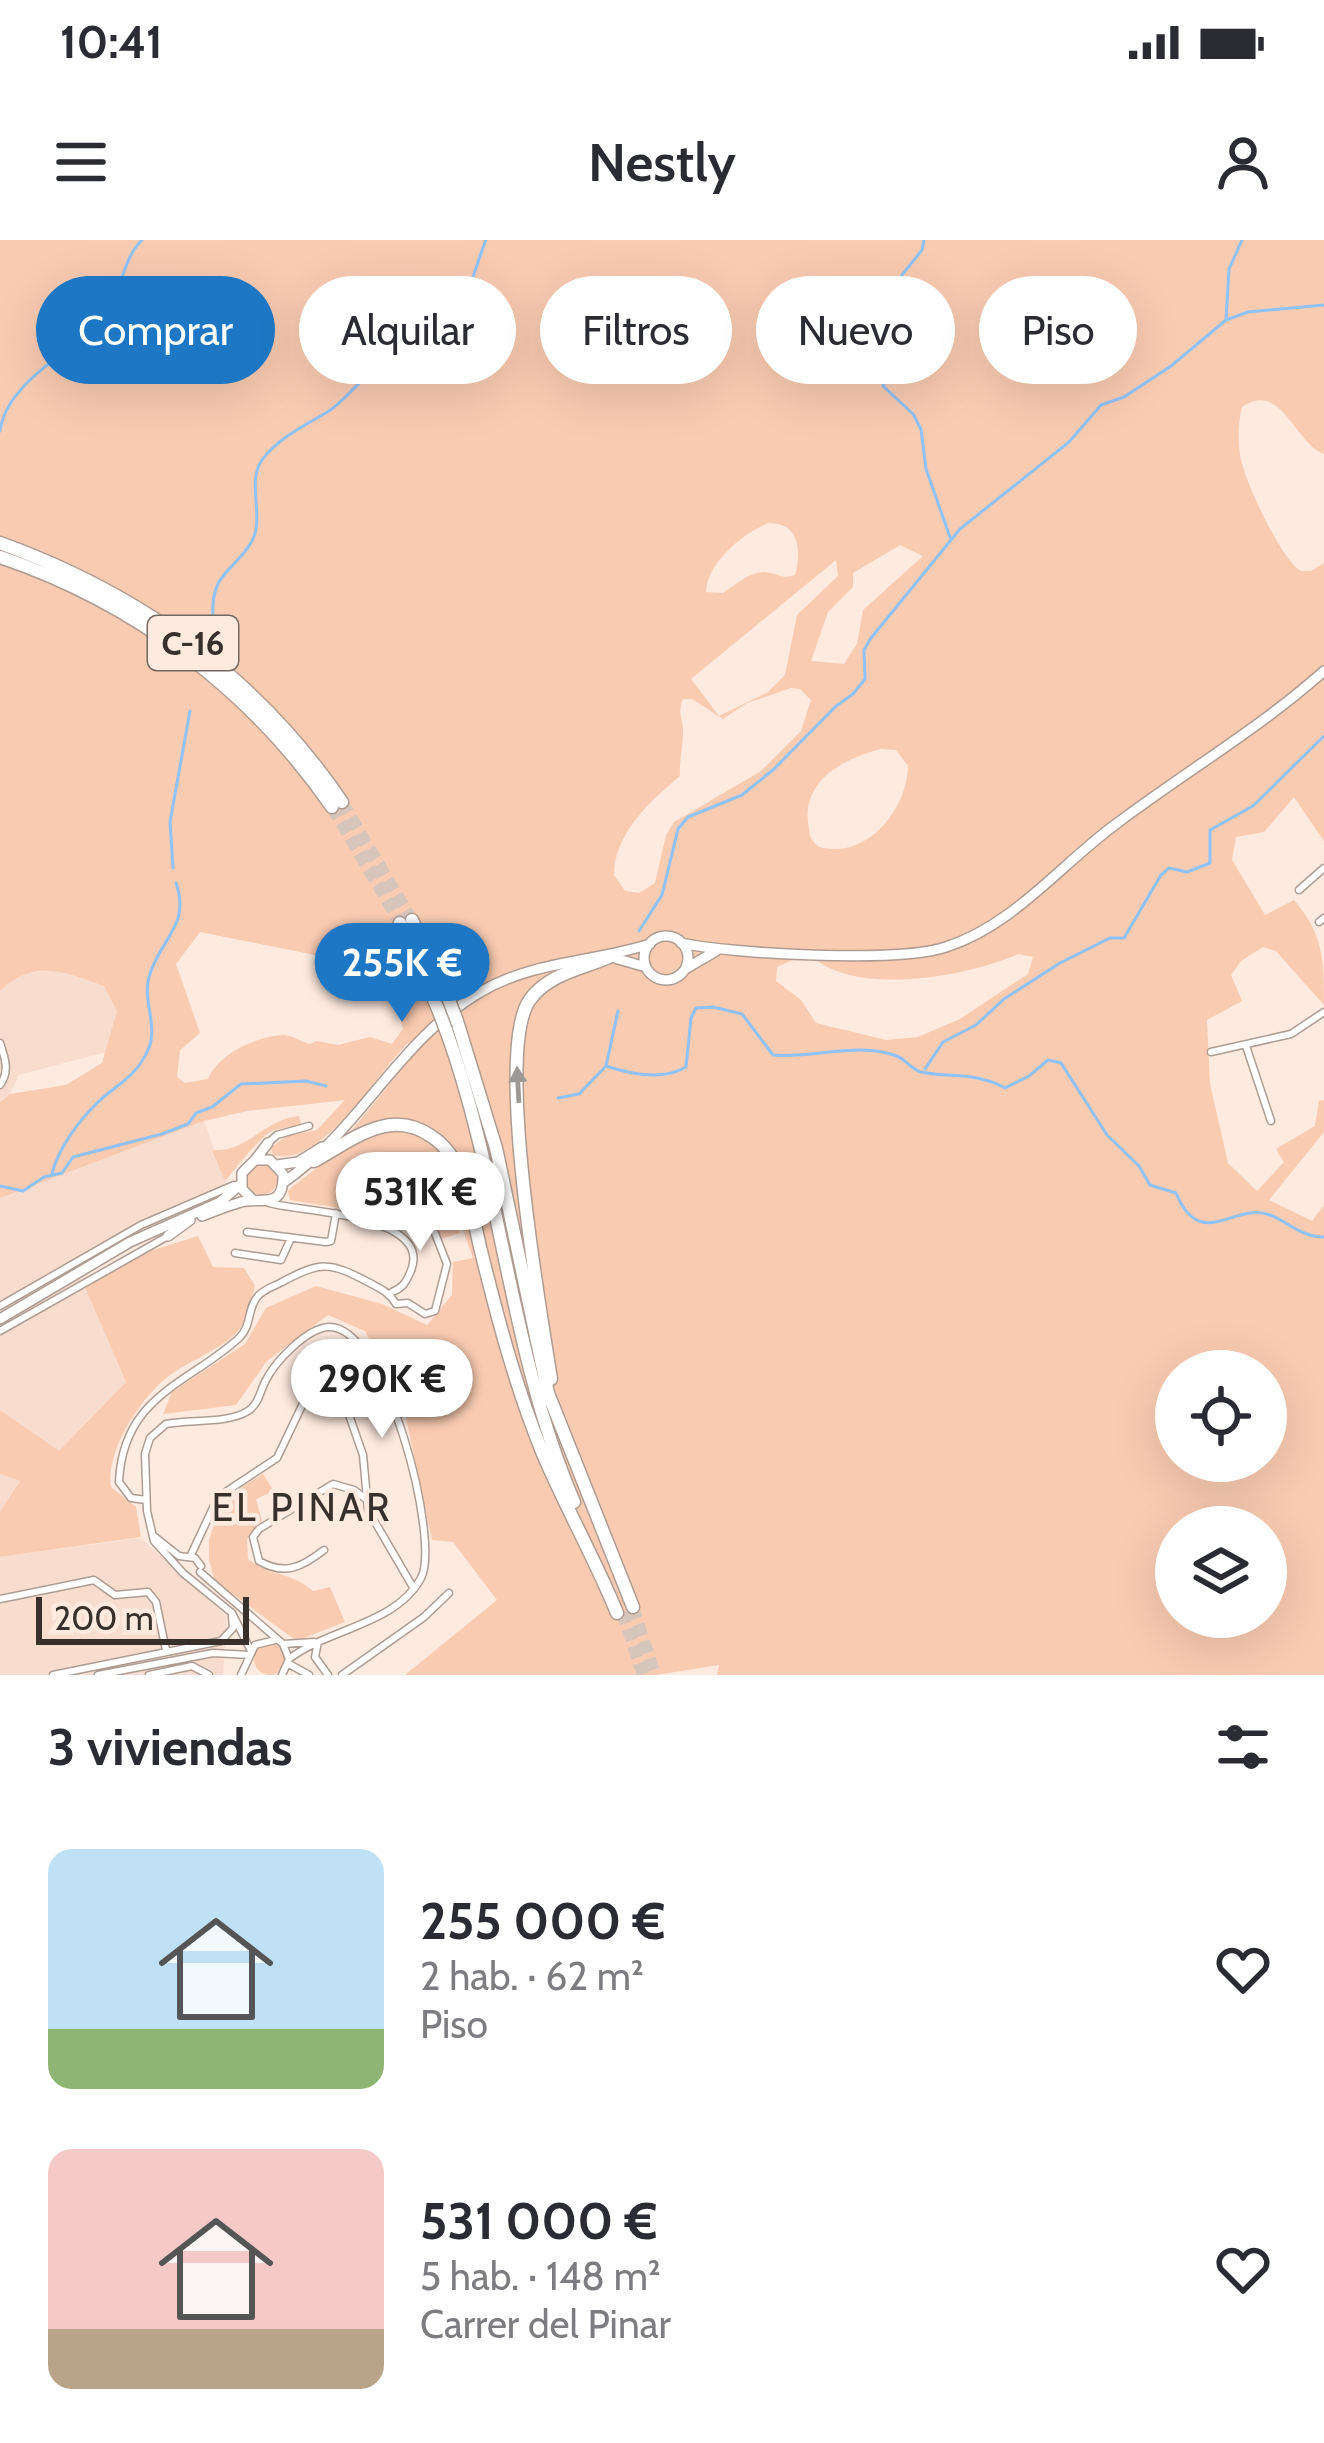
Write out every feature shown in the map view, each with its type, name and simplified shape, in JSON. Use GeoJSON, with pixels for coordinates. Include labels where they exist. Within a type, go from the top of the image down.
{"type":"FeatureCollection","features":[{"type":"Feature","properties":{"kind":"highway","name":"C-16"},"geometry":{"type":"LineString","coordinates":[[0,543],[97,584],[187,638],[281,723],[337,805],[262,722],[181,650],[92,595],[0,557]]}},
{"type":"Feature","properties":{"kind":"highway"},"geometry":{"type":"LineString","coordinates":[[406,922],[444,1004],[491,1129],[554,1410],[624,1611]]}},
{"type":"Feature","properties":{"kind":"highway"},"geometry":{"type":"LineString","coordinates":[[554,1410],[525,1186],[516,1045],[529,1001],[543,986],[610,957]]}},
{"type":"Feature","properties":{"kind":"highway"},"geometry":{"type":"LineString","coordinates":[[452,1025],[541,1413],[624,1611]]}},
{"type":"Feature","properties":{"kind":"highway"},"geometry":{"type":"LineString","coordinates":[[314,1161],[354,1136],[385,1125],[420,1129],[451,1154],[533,1427],[624,1611]]}},
{"type":"Feature","properties":{"kind":"main road"},"geometry":{"type":"LineString","coordinates":[[157,1230],[277,1197],[422,1036],[459,1005],[520,972],[610,957],[666,937],[721,950],[907,954],[940,949],[979,934],[1116,824],[1324,671]]}},
{"type":"Feature","properties":{"kind":"main road"},"geometry":{"type":"LineString","coordinates":[[680,943],[687,954],[685,969]]}},
{"type":"Feature","properties":{"kind":"main road"},"geometry":{"type":"LineString","coordinates":[[646,967],[644,954],[650,944]]}},
{"type":"Feature","properties":{"kind":"main road"},"geometry":{"type":"LineString","coordinates":[[610,957],[646,967],[666,980],[721,950]]}},
{"type":"Feature","properties":{"kind":"main road"},"geometry":{"type":"LineString","coordinates":[[255,1160],[298,1162],[331,1141]]}},
{"type":"Feature","properties":{"kind":"main road"},"geometry":{"type":"LineString","coordinates":[[0,1319],[157,1230],[220,1202],[268,1143]]}},
{"type":"Feature","properties":{"kind":"main road"},"geometry":{"type":"LineString","coordinates":[[274,1162],[284,1184]]}},
{"type":"Feature","properties":{"kind":"main road"},"geometry":{"type":"LineString","coordinates":[[241,1181],[253,1200]]}},
{"type":"Feature","properties":{"kind":"main road"},"geometry":{"type":"LineString","coordinates":[[168,1236],[190,1220]]}},
{"type":"Feature","properties":{"kind":"street"},"geometry":{"type":"LineString","coordinates":[[1299,890],[1324,868]]}},
{"type":"Feature","properties":{"kind":"street"},"geometry":{"type":"LineString","coordinates":[[1210,1052],[1291,1034],[1324,1012]]}},
{"type":"Feature","properties":{"kind":"street"},"geometry":{"type":"LineString","coordinates":[[0,1043],[7,1062],[0,1084]]}},
{"type":"Feature","properties":{"kind":"street"},"geometry":{"type":"LineString","coordinates":[[1246,1046],[1271,1121]]}},
{"type":"Feature","properties":{"kind":"street"},"geometry":{"type":"LineString","coordinates":[[274,1162],[268,1143],[277,1135],[309,1126]]}},
{"type":"Feature","properties":{"kind":"street"},"geometry":{"type":"LineString","coordinates":[[0,1306],[117,1237],[241,1181]]}},
{"type":"Feature","properties":{"kind":"street"},"geometry":{"type":"LineString","coordinates":[[284,1184],[290,1202],[310,1209]]}},
{"type":"Feature","properties":{"kind":"street"},"geometry":{"type":"LineString","coordinates":[[146,1500],[131,1498],[119,1482],[136,1425],[172,1383],[242,1335],[261,1293],[324,1265],[344,1269],[390,1292],[396,1304],[409,1304],[425,1314],[435,1311],[448,1269],[422,1200],[376,1214],[370,1221]]}},
{"type":"Feature","properties":{"kind":"street"},"geometry":{"type":"LineString","coordinates":[[265,1202],[370,1221],[403,1238],[414,1262],[404,1286],[390,1292]]}},
{"type":"Feature","properties":{"kind":"street"},"geometry":{"type":"LineString","coordinates":[[247,1232],[331,1240],[336,1213]]}},
{"type":"Feature","properties":{"kind":"street"},"geometry":{"type":"LineString","coordinates":[[0,1331],[168,1236]]}},
{"type":"Feature","properties":{"kind":"street"},"geometry":{"type":"LineString","coordinates":[[235,1253],[281,1260],[291,1238]]}},
{"type":"Feature","properties":{"kind":"street"},"geometry":{"type":"LineString","coordinates":[[404,1286],[409,1304]]}},
{"type":"Feature","properties":{"kind":"street"},"geometry":{"type":"LineString","coordinates":[[282,1675],[289,1661],[318,1642],[392,1606],[414,1589],[427,1565],[395,1407],[385,1380],[365,1351],[340,1329],[320,1328],[283,1358],[267,1376],[257,1402],[245,1413],[177,1422],[155,1432],[146,1454],[152,1535],[165,1557],[197,1572],[281,1643],[289,1661],[309,1675]]}},
{"type":"Feature","properties":{"kind":"street"},"geometry":{"type":"LineString","coordinates":[[181,1568],[218,1497],[277,1458],[316,1385],[332,1385],[342,1395],[363,1455],[366,1499],[414,1589]]}},
{"type":"Feature","properties":{"kind":"street"},"geometry":{"type":"LineString","coordinates":[[324,1550],[299,1567],[279,1570],[260,1561],[254,1537],[259,1529],[333,1484],[366,1499]]}},
{"type":"Feature","properties":{"kind":"street"},"geometry":{"type":"LineString","coordinates":[[152,1535],[188,1558],[232,1612],[253,1671]]}},
{"type":"Feature","properties":{"kind":"street"},"geometry":{"type":"LineString","coordinates":[[197,1572],[202,1535]]}},
{"type":"Feature","properties":{"kind":"street"},"geometry":{"type":"LineString","coordinates":[[0,1599],[94,1580],[115,1595],[148,1592],[156,1602],[166,1650]]}},
{"type":"Feature","properties":{"kind":"street"},"geometry":{"type":"LineString","coordinates":[[342,1675],[424,1617],[448,1593]]}},
{"type":"Feature","properties":{"kind":"street"},"geometry":{"type":"LineString","coordinates":[[53,1675],[220,1642],[233,1628],[232,1612]]}},
{"type":"Feature","properties":{"kind":"street"},"geometry":{"type":"LineString","coordinates":[[242,1675],[250,1655],[266,1640],[318,1642]]}},
{"type":"Feature","properties":{"kind":"street"},"geometry":{"type":"LineString","coordinates":[[318,1642],[315,1658],[328,1675]]}},
{"type":"Feature","properties":{"kind":"street"},"geometry":{"type":"LineString","coordinates":[[190,1645],[214,1653]]}},
{"type":"Feature","properties":{"kind":"street"},"geometry":{"type":"LineString","coordinates":[[98,1675],[214,1653],[250,1655]]}},
{"type":"Feature","properties":{"kind":"street"},"geometry":{"type":"LineString","coordinates":[[181,1658],[209,1675]]}},
{"type":"Feature","properties":{"kind":"street"},"geometry":{"type":"LineString","coordinates":[[149,1675],[201,1668]]}},
{"type":"Feature","properties":{"kind":"shaded area"},"geometry":{"type":"Polygon","coordinates":[[[0,240],[1324,240],[1324,454],[1267,401],[1242,407],[1239,437],[1248,482],[1284,552],[1301,571],[1324,563],[1324,841],[1294,797],[1264,832],[1236,837],[1232,860],[1265,915],[1294,900],[1304,913],[1320,949],[1324,1005],[1276,951],[1263,947],[1241,961],[1231,975],[1242,1001],[1207,1020],[1210,1084],[1228,1163],[1257,1191],[1284,1162],[1276,1149],[1315,1126],[1319,1101],[1324,1100],[1324,1132],[1269,1200],[1312,1221],[1324,1205],[1324,1675],[717,1675],[719,1665],[656,1675],[405,1675],[497,1600],[453,1542],[432,1540],[403,1404],[365,1331],[328,1315],[267,1361],[236,1405],[163,1414],[172,1392],[245,1344],[266,1308],[316,1286],[382,1304],[427,1325],[452,1295],[453,1262],[473,1258],[437,1157],[392,1172],[402,1203],[371,1213],[290,1200],[288,1191],[333,1157],[377,1133],[399,1129],[420,1133],[439,1147],[456,1174],[474,1248],[478,1228],[464,1177],[440,1139],[415,1124],[400,1122],[377,1124],[347,1136],[413,1056],[409,1042],[329,1133],[292,1155],[273,1155],[271,1148],[286,1136],[317,1130],[345,1100],[204,1121],[0,1198],[0,1102],[10,1094],[66,1085],[102,1063],[117,1011],[104,986],[62,973],[37,971],[0,991],[0,240]],[[768,523],[747,534],[719,560],[706,592],[723,593],[757,573],[795,575],[796,539],[786,527],[768,523]],[[900,545],[853,573],[853,587],[828,612],[811,661],[844,664],[857,644],[863,610],[923,556],[900,545]],[[836,560],[691,679],[719,716],[768,692],[785,675],[797,615],[838,576],[836,560]],[[791,688],[747,703],[723,719],[692,699],[683,699],[680,776],[646,808],[620,846],[614,875],[625,891],[639,893],[655,883],[666,835],[674,822],[761,771],[801,731],[811,700],[800,689],[791,688]],[[881,749],[840,765],[812,794],[808,822],[819,847],[853,846],[868,839],[892,814],[908,766],[896,750],[881,749]],[[200,932],[176,964],[200,1033],[180,1050],[177,1077],[185,1083],[208,1079],[229,1054],[272,1036],[338,1045],[370,1037],[392,1044],[403,1029],[395,971],[200,932]],[[1018,954],[945,975],[886,979],[859,977],[815,959],[795,959],[777,967],[776,981],[801,1000],[816,1023],[886,1040],[918,1037],[960,1019],[1028,974],[1033,957],[1018,954]]]}},
{"type":"Feature","properties":{"kind":"shaded area"},"geometry":{"type":"Polygon","coordinates":[[[56,970],[104,986],[117,1011],[106,1052],[19,1075],[10,1094],[0,1101],[0,991],[17,974],[56,970]]]}},
{"type":"Feature","properties":{"kind":"shaded area"},"geometry":{"type":"Polygon","coordinates":[[[299,1116],[301,1124],[267,1134],[225,1181],[212,1150],[236,1147],[275,1123],[299,1116]]]}},
{"type":"Feature","properties":{"kind":"shaded area"},"geometry":{"type":"Polygon","coordinates":[[[204,1121],[227,1186],[75,1263],[126,1382],[53,1457],[35,1457],[0,1511],[0,1196],[204,1121]]]}},
{"type":"Feature","properties":{"kind":"shaded area"},"geometry":{"type":"Polygon","coordinates":[[[262,1165],[273,1169],[277,1180],[273,1191],[262,1195],[251,1191],[247,1180],[251,1169],[262,1165]]]}},
{"type":"Feature","properties":{"kind":"shaded area"},"geometry":{"type":"Polygon","coordinates":[[[446,1194],[460,1233],[441,1239],[427,1200],[446,1194]]]}},
{"type":"Feature","properties":{"kind":"shaded area"},"geometry":{"type":"Polygon","coordinates":[[[198,1236],[213,1267],[244,1268],[255,1286],[238,1331],[161,1382],[120,1440],[111,1487],[136,1507],[141,1537],[0,1557],[0,1511],[20,1481],[0,1474],[0,1410],[59,1451],[126,1382],[84,1285],[150,1251],[198,1236]]]}},
{"type":"Feature","properties":{"kind":"shaded area"},"geometry":{"type":"Polygon","coordinates":[[[263,1474],[274,1491],[256,1499],[262,1521],[247,1539],[248,1559],[313,1591],[330,1587],[345,1622],[294,1639],[215,1581],[209,1540],[217,1516],[234,1492],[263,1474]]]}},
{"type":"Feature","properties":{"kind":"shaded area"},"geometry":{"type":"Polygon","coordinates":[[[141,1538],[227,1617],[223,1675],[0,1675],[0,1557],[141,1538]]]}},
{"type":"Feature","properties":{"kind":"shaded area"},"geometry":{"type":"Polygon","coordinates":[[[270,1643],[281,1648],[286,1659],[281,1670],[270,1675],[259,1670],[254,1659],[259,1648],[270,1643]]]}},
{"type":"Feature","properties":{"kind":"waterway"},"geometry":{"type":"LineString","coordinates":[[0,431],[5,414],[26,384],[107,314],[129,259],[142,240]]}},
{"type":"Feature","properties":{"kind":"waterway"},"geometry":{"type":"LineString","coordinates":[[213,620],[219,582],[256,532],[256,479],[262,460],[284,438],[329,411],[443,323],[463,300],[486,240]]}},
{"type":"Feature","properties":{"kind":"waterway"},"geometry":{"type":"LineString","coordinates":[[924,240],[922,250],[902,275],[900,300],[906,336],[883,386],[913,414],[921,429],[926,469],[951,540]]}},
{"type":"Feature","properties":{"kind":"waterway"},"geometry":{"type":"LineString","coordinates":[[639,931],[662,895],[678,829],[688,817],[742,795],[853,694],[865,679],[864,650],[871,638],[960,529],[1069,442],[1101,405],[1124,397],[1171,366],[1226,320],[1229,269],[1242,240]]}},
{"type":"Feature","properties":{"kind":"waterway"},"geometry":{"type":"LineString","coordinates":[[1226,320],[1248,312],[1324,305]]}},
{"type":"Feature","properties":{"kind":"waterway"},"geometry":{"type":"LineString","coordinates":[[173,868],[170,822],[190,711]]}},
{"type":"Feature","properties":{"kind":"waterway"},"geometry":{"type":"LineString","coordinates":[[925,1069],[943,1042],[976,1025],[1004,999],[1060,963],[1110,938],[1124,938],[1161,875],[1169,868],[1187,872],[1210,863],[1210,830],[1253,806],[1324,736]]}},
{"type":"Feature","properties":{"kind":"waterway"},"geometry":{"type":"LineString","coordinates":[[52,1174],[76,1127],[131,1075],[148,1050],[152,1032],[147,986],[177,921],[180,898],[176,883]]}},
{"type":"Feature","properties":{"kind":"waterway"},"geometry":{"type":"LineString","coordinates":[[558,1098],[579,1094],[606,1066],[657,1075],[686,1067],[696,1008],[742,1014],[773,1055],[882,1052],[900,1057],[921,1072],[974,1077],[1005,1088],[1048,1060],[1061,1063],[1107,1135],[1139,1166],[1150,1185],[1176,1193],[1196,1220],[1207,1223],[1257,1212],[1324,1237]]}},
{"type":"Feature","properties":{"kind":"waterway"},"geometry":{"type":"LineString","coordinates":[[606,1066],[618,1011]]}},
{"type":"Feature","properties":{"kind":"waterway"},"geometry":{"type":"LineString","coordinates":[[0,1186],[23,1191],[44,1177],[62,1173],[73,1157],[188,1124],[196,1113],[212,1107],[241,1084],[306,1081],[326,1086]]}},
{"type":"Feature","properties":{"kind":"tunnel"},"geometry":{"type":"LineString","coordinates":[[342,802],[412,920]]}},
{"type":"Feature","properties":{"kind":"tunnel"},"geometry":{"type":"LineString","coordinates":[[332,807],[400,923]]}},
{"type":"Feature","properties":{"kind":"tunnel"},"geometry":{"type":"LineString","coordinates":[[633,1607],[655,1675]]}},
{"type":"Feature","properties":{"kind":"tunnel"},"geometry":{"type":"LineString","coordinates":[[622,1612],[643,1675]]}},
{"type":"Feature","properties":{"kind":"district","name":"EL PINAR"},"geometry":{"type":"Point","coordinates":[302,1507]}}]}
